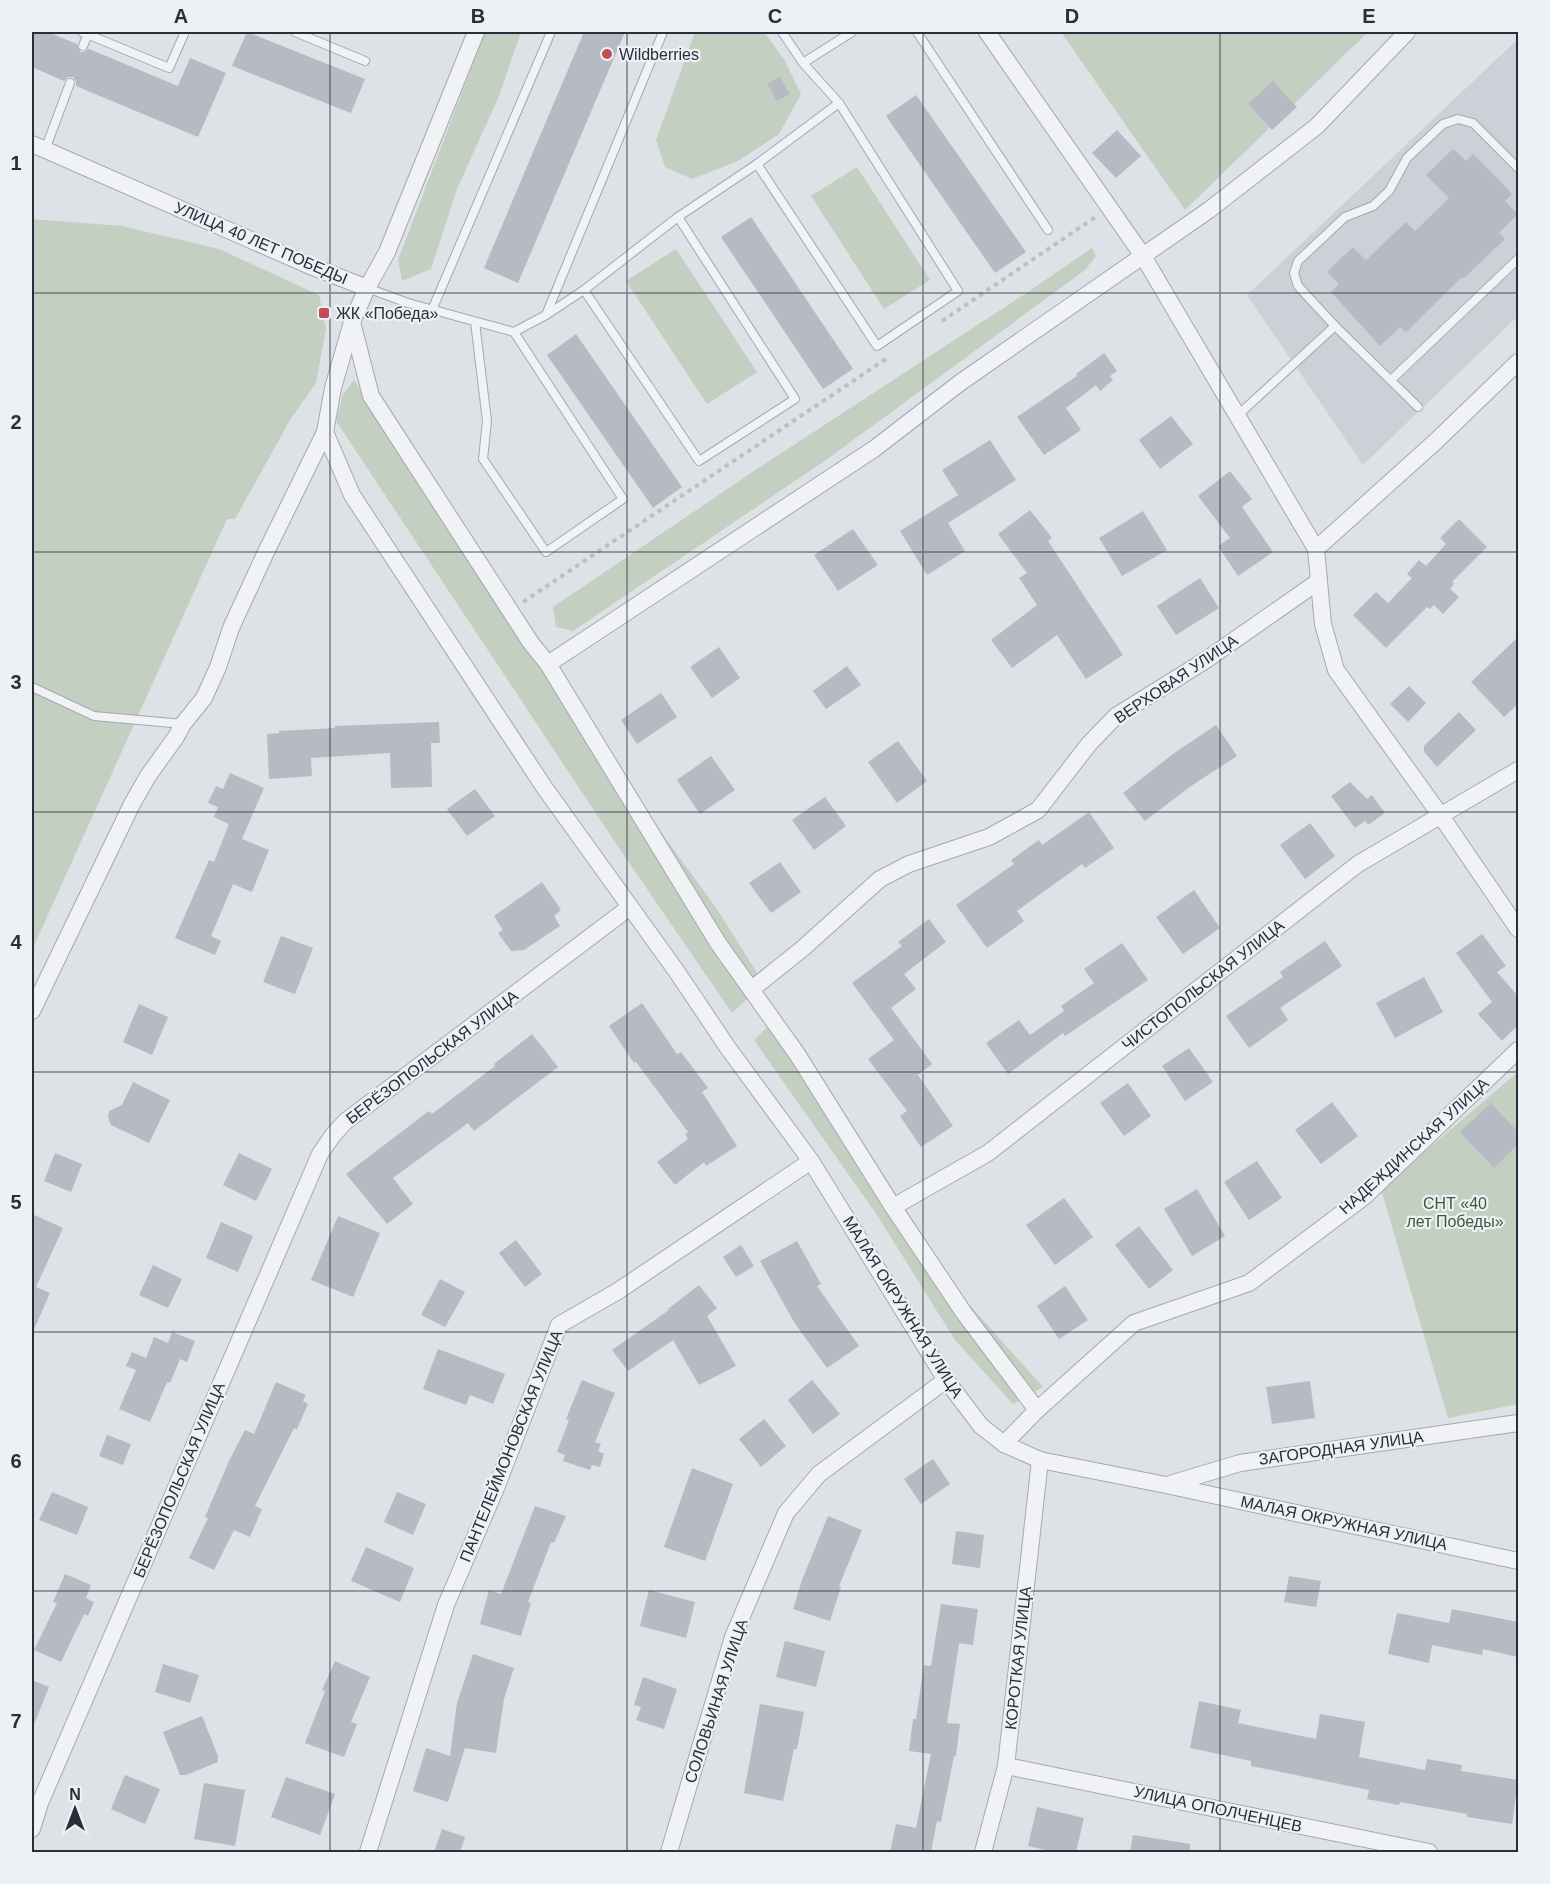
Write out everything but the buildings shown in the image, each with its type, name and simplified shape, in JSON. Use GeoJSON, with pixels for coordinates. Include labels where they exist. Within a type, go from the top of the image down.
{"type":"FeatureCollection","features":[{"type":"Feature","properties":{"kind":"street","name":"УЛИЦА 40 ЛЕТ ПОБЕДЫ"},"geometry":{"type":"LineString","coordinates":[[38,147],[308,265],[367,288],[387,252],[476,32]]}},
{"type":"Feature","properties":{"kind":"street"},"geometry":{"type":"LineString","coordinates":[[987,32],[1143,256],[1316,549],[1323,624],[1336,670],[1441,816],[1518,929]]}},
{"type":"Feature","properties":{"kind":"street"},"geometry":{"type":"LineString","coordinates":[[548,664],[874,449],[961,382],[1209,210],[1317,126],[1407,32]]}},
{"type":"Feature","properties":{"kind":"street"},"geometry":{"type":"LineString","coordinates":[[32,1011],[132,804],[183,724],[204,698],[218,667],[231,628],[325,432],[333,388],[352,322],[367,288]]}},
{"type":"Feature","properties":{"kind":"street"},"geometry":{"type":"LineString","coordinates":[[352,322],[371,396],[531,643],[548,664],[693,905],[797,1054],[893,1207],[964,1313],[1036,1410]]}},
{"type":"Feature","properties":{"kind":"street"},"geometry":{"type":"LineString","coordinates":[[1316,549],[1435,442],[1518,362]]}},
{"type":"Feature","properties":{"kind":"street"},"geometry":{"type":"LineString","coordinates":[[325,432],[352,495],[544,787],[630,907]]}},
{"type":"Feature","properties":{"kind":"street","name":"ВЕРХОВАЯ УЛИЦА"},"geometry":{"type":"LineString","coordinates":[[752,989],[802,950],[880,879],[909,864],[989,837],[1038,810],[1089,744],[1116,716],[1206,660],[1319,581]]}},
{"type":"Feature","properties":{"kind":"street","name":"ЧИСТОПОЛЬСКАЯ УЛИЦА"},"geometry":{"type":"LineString","coordinates":[[893,1207],[988,1153],[1358,864],[1518,770]]}},
{"type":"Feature","properties":{"kind":"street","name":"МАЛАЯ ОКРУЖНАЯ УЛИЦА"},"geometry":{"type":"LineString","coordinates":[[630,907],[728,1048],[811,1161],[946,1380],[981,1426],[1004,1444],[1040,1460],[1518,1561]]}},
{"type":"Feature","properties":{"kind":"street","name":"БЕРЁЗОПОЛЬСКАЯ УЛИЦА"},"geometry":{"type":"LineString","coordinates":[[32,1829],[40,1803],[320,1154],[346,1121],[630,907]]}},
{"type":"Feature","properties":{"kind":"street","name":"НАДЕЖДИНСКАЯ УЛИЦА"},"geometry":{"type":"LineString","coordinates":[[1004,1444],[1036,1410],[1134,1323],[1249,1283],[1365,1196],[1518,1050]]}},
{"type":"Feature","properties":{"kind":"street","name":"ПАНТЕЛЕЙМОНОВСКАЯ УЛИЦА"},"geometry":{"type":"LineString","coordinates":[[368,1852],[446,1605],[496,1488],[560,1325],[618,1291],[811,1161]]}},
{"type":"Feature","properties":{"kind":"street","name":"СОЛОВЬИНАЯ УЛИЦА"},"geometry":{"type":"LineString","coordinates":[[669,1852],[733,1637],[786,1513],[819,1474],[946,1380]]}},
{"type":"Feature","properties":{"kind":"street","name":"ЗАГОРОДНАЯ УЛИЦА"},"geometry":{"type":"LineString","coordinates":[[1166,1485],[1240,1463],[1518,1423]]}},
{"type":"Feature","properties":{"kind":"street","name":"КОРОТКАЯ УЛИЦА"},"geometry":{"type":"LineString","coordinates":[[983,1852],[1006,1766],[1040,1460]]}},
{"type":"Feature","properties":{"kind":"street","name":"УЛИЦА ОПОЛЧЕНЦЕВ"},"geometry":{"type":"LineString","coordinates":[[1006,1766],[1429,1852]]}},
{"type":"Feature","properties":{"kind":"lane"},"geometry":{"type":"LineString","coordinates":[[83,46],[85,33],[169,68],[185,32]]}},
{"type":"Feature","properties":{"kind":"lane"},"geometry":{"type":"LineString","coordinates":[[295,32],[365,61]]}},
{"type":"Feature","properties":{"kind":"lane"},"geometry":{"type":"LineString","coordinates":[[432,310],[551,32]]}},
{"type":"Feature","properties":{"kind":"lane"},"geometry":{"type":"LineString","coordinates":[[546,315],[663,32]]}},
{"type":"Feature","properties":{"kind":"lane"},"geometry":{"type":"LineString","coordinates":[[758,164],[877,346],[958,291],[839,103],[803,63],[782,32]]}},
{"type":"Feature","properties":{"kind":"lane"},"geometry":{"type":"LineString","coordinates":[[803,63],[852,32]]}},
{"type":"Feature","properties":{"kind":"lane"},"geometry":{"type":"LineString","coordinates":[[917,32],[1048,230]]}},
{"type":"Feature","properties":{"kind":"lane"},"geometry":{"type":"LineString","coordinates":[[38,147],[70,83]]}},
{"type":"Feature","properties":{"kind":"lane"},"geometry":{"type":"LineString","coordinates":[[513,332],[546,315],[584,290],[678,217],[758,164],[839,103]]}},
{"type":"Feature","properties":{"kind":"lane"},"geometry":{"type":"LineString","coordinates":[[1418,407],[1335,326],[1298,286],[1294,273],[1298,261],[1345,217],[1373,206],[1389,191],[1407,158],[1443,124],[1458,119],[1473,123],[1518,168]]}},
{"type":"Feature","properties":{"kind":"lane"},"geometry":{"type":"LineString","coordinates":[[584,290],[699,461],[795,399],[678,217]]}},
{"type":"Feature","properties":{"kind":"lane"},"geometry":{"type":"LineString","coordinates":[[1391,380],[1518,259]]}},
{"type":"Feature","properties":{"kind":"lane"},"geometry":{"type":"LineString","coordinates":[[367,288],[432,310],[513,332],[623,499],[546,552],[483,459],[487,422],[475,322]]}},
{"type":"Feature","properties":{"kind":"lane"},"geometry":{"type":"LineString","coordinates":[[1237,416],[1335,326]]}},
{"type":"Feature","properties":{"kind":"lane"},"geometry":{"type":"LineString","coordinates":[[32,687],[94,716],[183,724]]}},
{"type":"Feature","properties":{"kind":"path"},"geometry":{"type":"LineString","coordinates":[[933,327],[1110,208]]}},
{"type":"Feature","properties":{"kind":"path"},"geometry":{"type":"LineString","coordinates":[[510,611],[894,353]]}},
{"type":"Feature","properties":{"kind":"shaded area"},"geometry":{"type":"Polygon","coordinates":[[[1518,39],[1518,316],[1363,465],[1247,295],[1518,39]]]}},
{"type":"Feature","properties":{"kind":"green space"},"geometry":{"type":"Polygon","coordinates":[[[485,32],[521,32],[499,96],[457,189],[431,269],[402,281],[398,260],[485,32]]]}},
{"type":"Feature","properties":{"kind":"green space"},"geometry":{"type":"Polygon","coordinates":[[[695,32],[764,32],[785,61],[801,94],[779,134],[738,161],[692,179],[665,167],[656,140],[695,32]]]}},
{"type":"Feature","properties":{"kind":"green space"},"geometry":{"type":"Polygon","coordinates":[[[1061,32],[1368,32],[1185,210],[1061,32]]]}},
{"type":"Feature","properties":{"kind":"green space"},"geometry":{"type":"Polygon","coordinates":[[[857,167],[930,280],[884,309],[811,196],[857,167]]]}},
{"type":"Feature","properties":{"kind":"green space"},"geometry":{"type":"Polygon","coordinates":[[[32,219],[122,226],[219,249],[319,295],[326,328],[316,383],[290,420],[235,519],[227,519],[32,950],[32,219]]]}},
{"type":"Feature","properties":{"kind":"green space"},"geometry":{"type":"Polygon","coordinates":[[[1092,248],[1096,256],[1085,270],[826,460],[573,631],[556,627],[553,607],[1092,248]]]}},
{"type":"Feature","properties":{"kind":"green space"},"geometry":{"type":"Polygon","coordinates":[[[676,249],[757,372],[707,404],[626,281],[676,249]]]}},
{"type":"Feature","properties":{"kind":"green space"},"geometry":{"type":"Polygon","coordinates":[[[354,380],[538,663],[717,909],[764,984],[732,1013],[619,848],[336,421],[343,394],[354,380]]]}},
{"type":"Feature","properties":{"kind":"green space"},"geometry":{"type":"Polygon","coordinates":[[[779,1016],[802,1045],[964,1299],[1043,1387],[1013,1404],[955,1340],[877,1215],[754,1040],[779,1016]]]}},
{"type":"Feature","properties":{"kind":"green space","name":"СНТ «40 лет Победы»"},"geometry":{"type":"Polygon","coordinates":[[[1518,1072],[1518,1404],[1448,1418],[1381,1189],[1518,1072]]]}},
{"type":"Feature","properties":{"kind":"place","name":"Wildberries"},"geometry":{"type":"Point","coordinates":[607,54]}},
{"type":"Feature","properties":{"kind":"place","name":"ЖК «Победа»"},"geometry":{"type":"Point","coordinates":[324,313]}}]}
